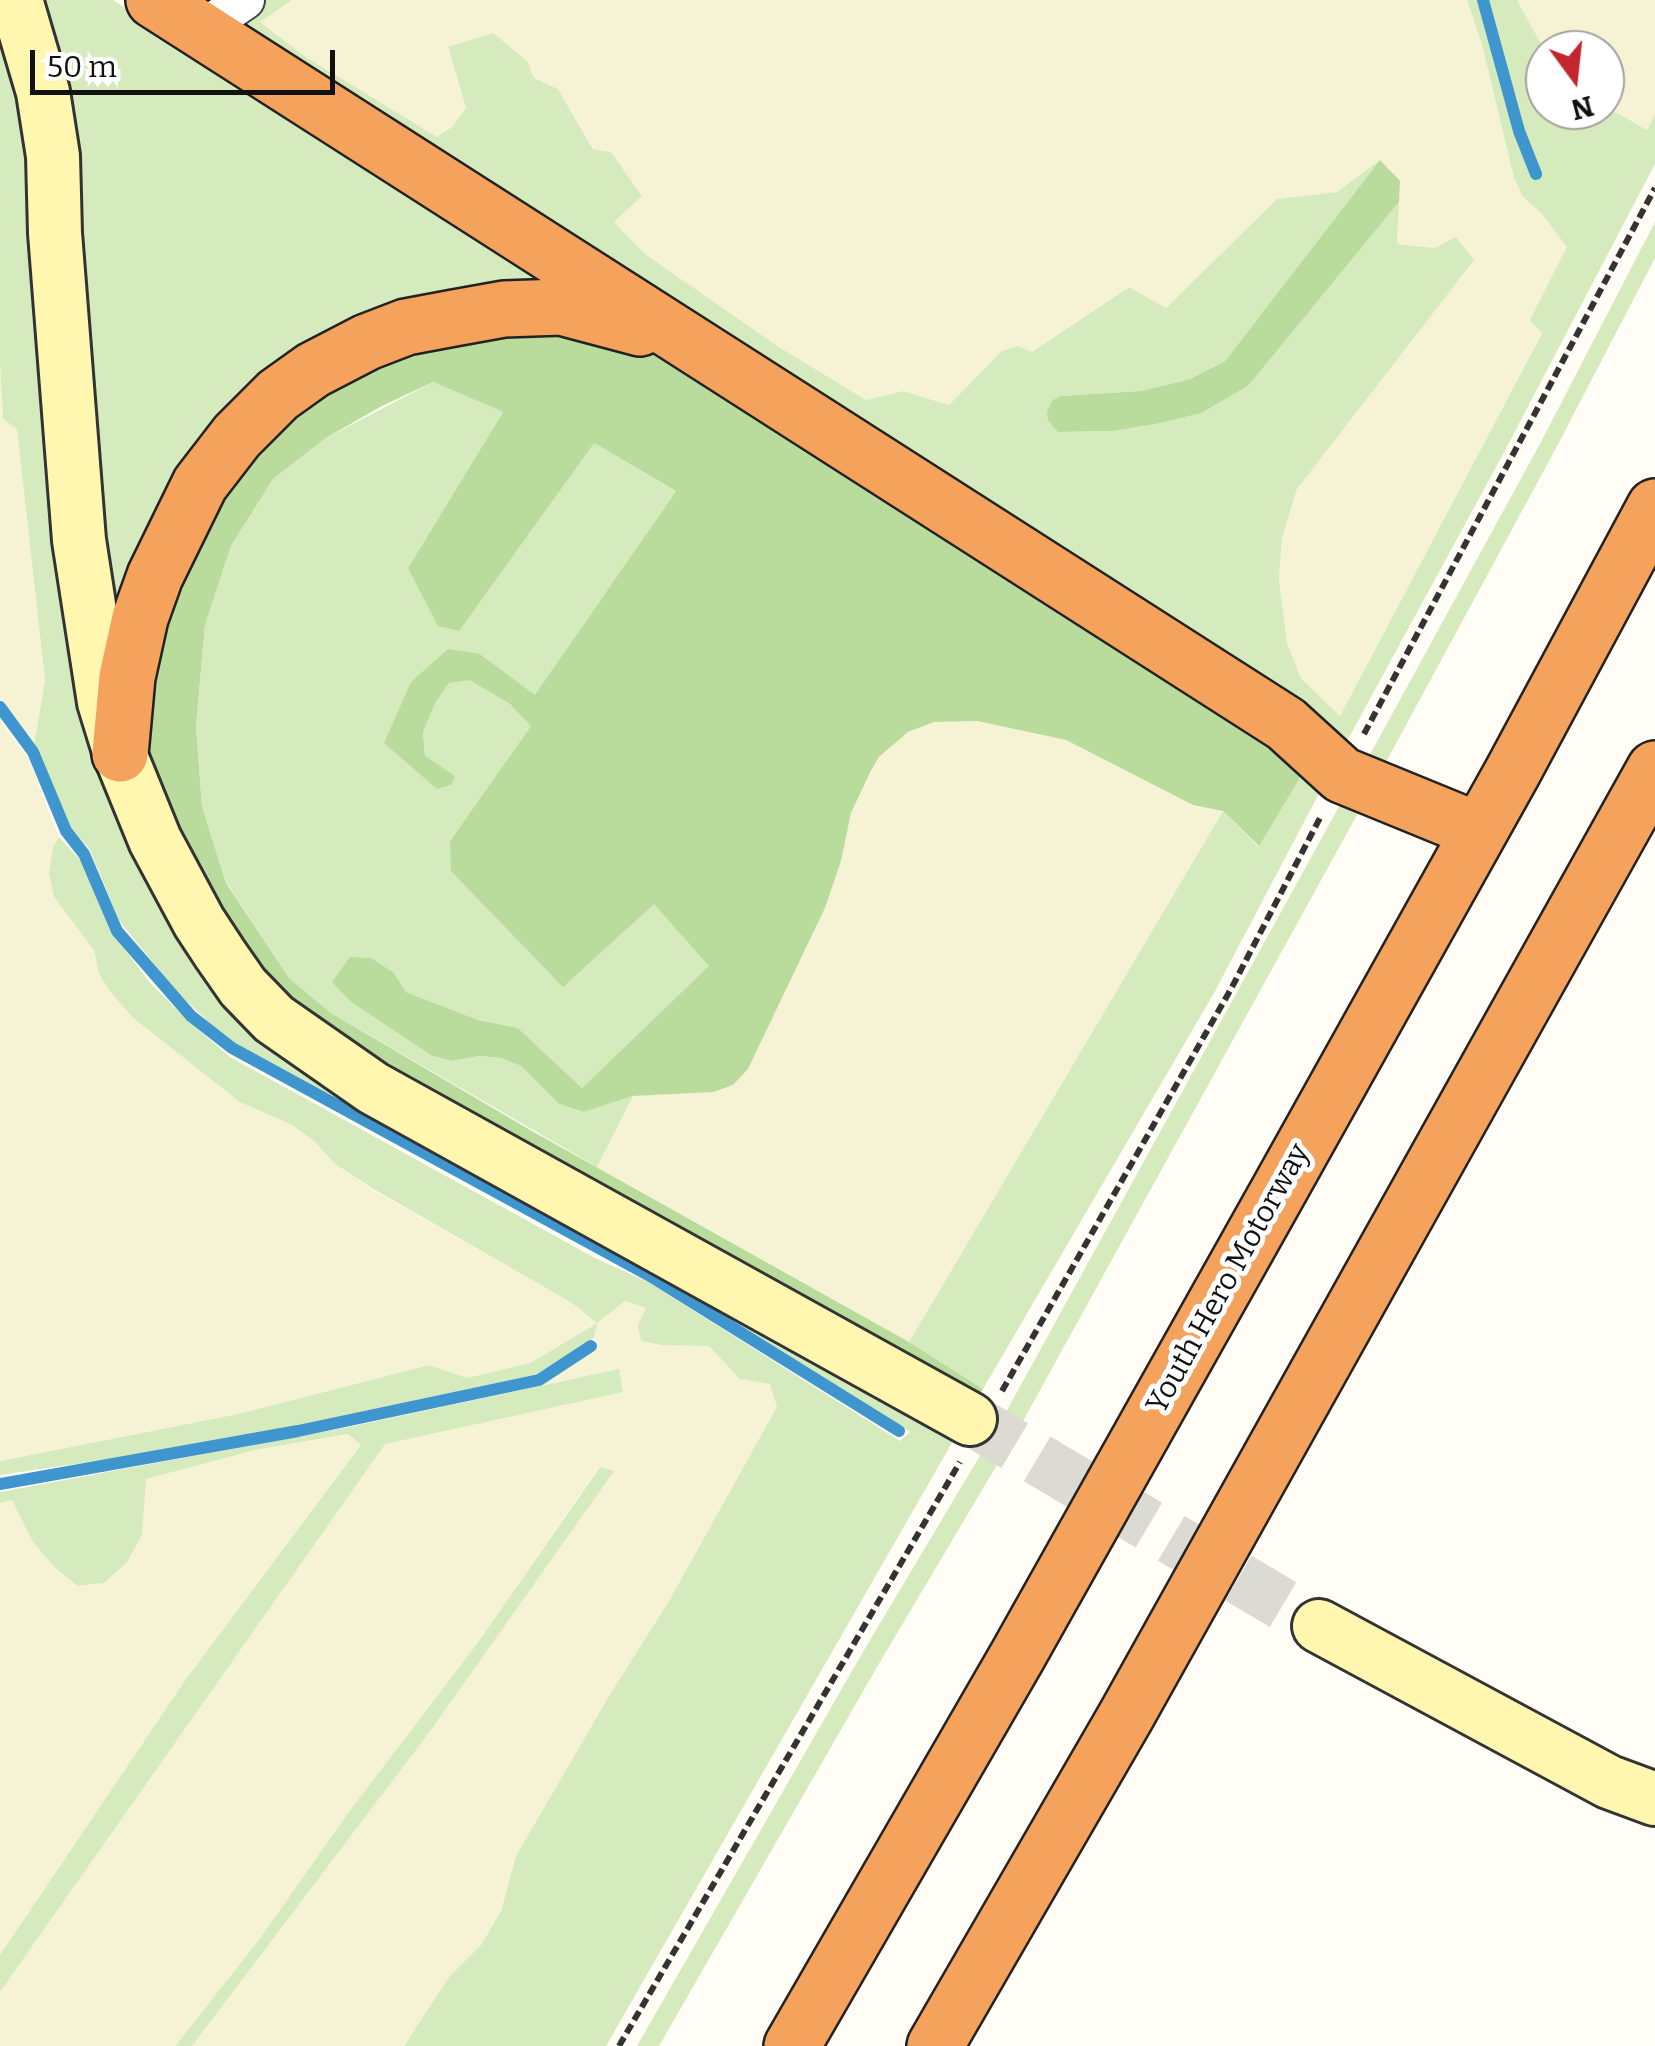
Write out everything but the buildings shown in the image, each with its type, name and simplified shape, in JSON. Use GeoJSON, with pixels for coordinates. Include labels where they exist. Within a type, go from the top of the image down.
{"type":"FeatureCollection","features":[{"type":"Feature","properties":{"kind":"highway"},"geometry":{"type":"LineString","coordinates":[[154,0],[223,15],[716,358],[1286,724],[1342,775],[1479,831]]}},
{"type":"Feature","properties":{"kind":"highway"},"geometry":{"type":"LineString","coordinates":[[120,754],[127,676],[140,618],[155,576],[200,484],[251,422],[278,395],[313,370],[406,327],[504,309],[561,307],[639,327],[716,358]]}},
{"type":"Feature","properties":{"kind":"highway","name":"Youth Hero Motorway"},"geometry":{"type":"LineString","coordinates":[[792,2046],[1018,1655],[1479,831],[1655,507]]}},
{"type":"Feature","properties":{"kind":"highway"},"geometry":{"type":"LineString","coordinates":[[935,2046],[1126,1716],[1655,768]]}},
{"type":"Feature","properties":{"kind":"main road"},"geometry":{"type":"LineString","coordinates":[[16,0],[42,92],[53,156],[55,234],[79,540],[104,702],[120,754],[155,840],[199,922],[243,987],[274,1018],[373,1088],[979,1420]]}},
{"type":"Feature","properties":{"kind":"main road"},"geometry":{"type":"LineString","coordinates":[[1319,1626],[1609,1782],[1655,1799]]}},
{"type":"Feature","properties":{"kind":"path"},"geometry":{"type":"LineString","coordinates":[[619,2046],[1231,988],[1655,188]]}},
{"type":"Feature","properties":{"kind":"shaded area"},"geometry":{"type":"Polygon","coordinates":[[[292,0],[1467,0],[1482,45],[1514,178],[1523,197],[1567,247],[1531,320],[1542,332],[1340,716],[1301,678],[1287,643],[1279,580],[1282,538],[1297,489],[1366,396],[1435,248],[1397,244],[1400,182],[1380,160],[1337,192],[1277,199],[1166,308],[1129,287],[1032,352],[1002,351],[949,405],[903,391],[866,400],[779,347],[645,254],[614,222],[642,196],[611,152],[594,149],[558,89],[534,78],[493,34],[448,48],[466,108],[452,127],[437,138],[306,57],[259,21],[292,0]]]}},
{"type":"Feature","properties":{"kind":"shaded area"},"geometry":{"type":"Polygon","coordinates":[[[1517,0],[1655,0],[1655,114],[1647,130],[1625,117],[1625,30],[1533,30],[1517,0]]]}},
{"type":"Feature","properties":{"kind":"shaded area"},"geometry":{"type":"Polygon","coordinates":[[[0,364],[3,419],[17,429],[45,680],[34,746],[0,698],[0,364]]]}},
{"type":"Feature","properties":{"kind":"shaded area"},"geometry":{"type":"Polygon","coordinates":[[[0,720],[29,760],[59,837],[53,847],[76,923],[94,950],[99,974],[132,1017],[240,1101],[292,1125],[335,1164],[375,1191],[572,1303],[597,1322],[625,1301],[646,1308],[662,1345],[709,1345],[728,1366],[770,1383],[778,1407],[669,1601],[516,1856],[501,1911],[481,1945],[449,1977],[404,2046],[192,2046],[431,1730],[613,1471],[599,1467],[476,1645],[351,1809],[258,1941],[175,2046],[0,2046],[0,1992],[385,1443],[622,1392],[619,1370],[542,1385],[598,1345],[594,1338],[596,1323],[530,1363],[467,1378],[428,1365],[238,1414],[0,1461],[0,720]]]}},
{"type":"Feature","properties":{"kind":"shaded area"},"geometry":{"type":"Polygon","coordinates":[[[977,721],[1066,740],[1193,805],[1223,811],[909,1342],[597,1167],[633,1096],[713,1091],[733,1085],[748,1069],[825,908],[841,861],[851,813],[879,757],[908,732],[934,722],[977,721]]]}},
{"type":"Feature","properties":{"kind":"shaded area"},"geometry":{"type":"Polygon","coordinates":[[[349,1434],[361,1445],[186,1679],[0,1955],[0,1503],[12,1500],[33,1542],[76,1586],[104,1583],[142,1535],[145,1479],[255,1450],[349,1434]]]}},
{"type":"Feature","properties":{"kind":"green space"},"geometry":{"type":"Polygon","coordinates":[[[32,0],[113,0],[554,282],[417,303],[117,632],[32,0]]]}},
{"type":"Feature","properties":{"kind":"green space"},"geometry":{"type":"Polygon","coordinates":[[[266,0],[292,0],[260,22],[306,57],[437,137],[452,127],[466,108],[448,47],[493,33],[527,61],[534,78],[558,89],[593,149],[611,152],[642,196],[614,222],[645,254],[779,347],[866,400],[903,391],[949,405],[1002,351],[1018,346],[1032,352],[1129,287],[1166,308],[1277,199],[1337,192],[1380,160],[1225,361],[1190,379],[1141,391],[1060,396],[1058,432],[1114,431],[1155,424],[1249,385],[1399,202],[1397,244],[1435,248],[1456,237],[1474,260],[1297,489],[1282,538],[1279,580],[1287,643],[1301,678],[1340,716],[1542,333],[1530,320],[1567,247],[1523,197],[1514,178],[1482,45],[1467,0],[1480,0],[1516,132],[1533,174],[1540,171],[1523,130],[1489,0],[1517,0],[1533,30],[1525,30],[1525,130],[1625,130],[1625,117],[1647,130],[1655,114],[1655,164],[1340,754],[235,31],[266,0]]]}},
{"type":"Feature","properties":{"kind":"green space"},"geometry":{"type":"Polygon","coordinates":[[[0,20],[16,75],[41,233],[179,930],[703,1292],[953,1441],[606,2046],[404,2046],[449,1977],[481,1945],[501,1911],[516,1856],[669,1601],[777,1407],[770,1384],[740,1379],[709,1346],[641,1341],[638,1325],[646,1308],[625,1301],[597,1323],[572,1303],[375,1190],[335,1164],[292,1125],[240,1102],[132,1017],[110,991],[99,974],[94,950],[54,897],[49,874],[53,847],[59,837],[81,861],[118,940],[150,983],[230,1057],[595,1258],[648,1282],[900,1441],[910,1432],[646,1266],[393,1126],[286,1075],[222,1035],[174,989],[119,920],[89,848],[64,823],[34,746],[45,680],[17,429],[3,419],[0,364],[0,20]]]}},
{"type":"Feature","properties":{"kind":"green space"},"geometry":{"type":"Polygon","coordinates":[[[1380,160],[1400,181],[1399,202],[1249,385],[1201,413],[1155,424],[1114,431],[1058,432],[1048,420],[1052,401],[1060,396],[1141,391],[1190,379],[1225,361],[1380,160]]]}},
{"type":"Feature","properties":{"kind":"green space"},"geometry":{"type":"Polygon","coordinates":[[[1655,222],[1655,258],[1555,450],[1379,775],[1361,771],[1541,442],[1655,222]]]}},
{"type":"Feature","properties":{"kind":"green space"},"geometry":{"type":"Polygon","coordinates":[[[510,326],[651,349],[1307,766],[1259,846],[1223,811],[1193,805],[1066,740],[977,721],[934,722],[908,732],[879,757],[851,813],[841,861],[825,908],[748,1069],[733,1085],[713,1092],[633,1096],[583,1112],[559,1104],[521,1066],[501,1058],[479,1056],[452,1061],[432,1056],[351,1002],[332,982],[350,957],[371,958],[394,973],[406,992],[478,1020],[518,1028],[582,1088],[709,966],[654,904],[563,987],[451,871],[450,841],[531,726],[510,704],[470,680],[449,683],[423,732],[425,756],[455,776],[451,785],[437,789],[384,743],[411,682],[448,649],[480,654],[535,695],[676,491],[594,443],[459,631],[438,626],[408,568],[503,412],[433,382],[326,438],[273,479],[231,546],[205,625],[196,726],[202,806],[226,883],[290,979],[331,1013],[532,1131],[909,1342],[983,1389],[972,1408],[354,1055],[270,991],[201,884],[151,764],[146,713],[153,644],[200,517],[282,418],[371,362],[510,326]]]}},
{"type":"Feature","properties":{"kind":"green space"},"geometry":{"type":"Polygon","coordinates":[[[433,382],[503,412],[408,568],[594,443],[676,491],[535,696],[480,654],[411,682],[425,755],[423,732],[449,683],[470,679],[510,704],[532,725],[450,841],[654,903],[710,966],[582,1088],[518,1028],[478,1020],[406,992],[394,973],[351,1002],[432,1056],[452,1061],[479,1056],[501,1058],[521,1066],[559,1104],[582,1112],[633,1096],[597,1167],[331,1013],[290,979],[226,882],[202,806],[196,726],[205,625],[231,546],[273,479],[326,438],[433,382]]]}},
{"type":"Feature","properties":{"kind":"green space"},"geometry":{"type":"Polygon","coordinates":[[[1307,766],[1324,784],[1214,993],[983,1389],[909,1342],[1223,811],[1258,846],[1307,766]]]}},
{"type":"Feature","properties":{"kind":"green space"},"geometry":{"type":"Polygon","coordinates":[[[1347,792],[1363,804],[1023,1421],[659,2046],[637,2046],[1006,1412],[1347,792]]]}},
{"type":"Feature","properties":{"kind":"green space"},"geometry":{"type":"Polygon","coordinates":[[[597,1323],[594,1338],[535,1375],[296,1426],[0,1475],[0,1461],[238,1414],[429,1365],[467,1378],[530,1363],[597,1323]]]}},
{"type":"Feature","properties":{"kind":"green space"},"geometry":{"type":"Polygon","coordinates":[[[619,1369],[623,1392],[385,1444],[0,1992],[0,1955],[186,1679],[361,1445],[348,1434],[255,1450],[146,1479],[142,1535],[127,1562],[104,1583],[77,1586],[53,1566],[33,1542],[12,1500],[0,1503],[0,1492],[349,1427],[619,1369]]]}},
{"type":"Feature","properties":{"kind":"green space"},"geometry":{"type":"Polygon","coordinates":[[[600,1467],[614,1471],[431,1730],[192,2046],[175,2046],[258,1941],[351,1809],[476,1645],[600,1467]]]}},
{"type":"Feature","properties":{"kind":"waterway"},"geometry":{"type":"LineString","coordinates":[[1483,0],[1519,131],[1536,174]]}},
{"type":"Feature","properties":{"kind":"waterway"},"geometry":{"type":"LineString","coordinates":[[0,707],[33,752],[66,831],[84,854],[117,931],[191,1016],[232,1048],[650,1276],[899,1431]]}},
{"type":"Feature","properties":{"kind":"waterway"},"geometry":{"type":"LineString","coordinates":[[0,1484],[298,1431],[539,1380],[591,1346]]}},
{"type":"Feature","properties":{"kind":"tunnel"},"geometry":{"type":"LineString","coordinates":[[970,1419],[1319,1626]]}}]}
